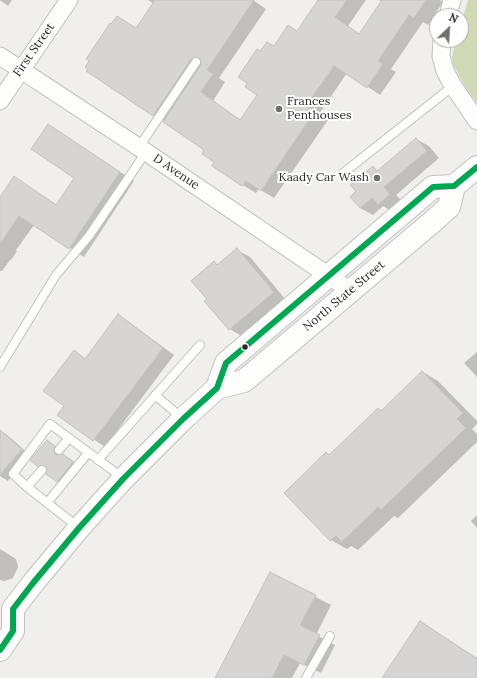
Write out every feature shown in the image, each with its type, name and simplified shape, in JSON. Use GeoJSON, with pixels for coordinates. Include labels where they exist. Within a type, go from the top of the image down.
{"type":"FeatureCollection","features":[{"type":"Feature","properties":{"kind":"main road"},"geometry":{"type":"LineString","coordinates":[[454,186],[477,167]]}},
{"type":"Feature","properties":{"kind":"main road","name":"North State Street"},"geometry":{"type":"LineString","coordinates":[[0,650],[13,632],[7,611],[124,479],[183,419],[217,388],[244,381],[449,207],[454,186],[432,187],[226,363],[217,388]]}},
{"type":"Feature","properties":{"kind":"street","name":"First Street"},"geometry":{"type":"LineString","coordinates":[[0,101],[69,0]]}},
{"type":"Feature","properties":{"kind":"street"},"geometry":{"type":"LineString","coordinates":[[440,48],[445,71],[453,86],[477,120]]}},
{"type":"Feature","properties":{"kind":"street","name":"D Avenue"},"geometry":{"type":"LineString","coordinates":[[0,56],[351,291]]}},
{"type":"Feature","properties":{"kind":"lane"},"geometry":{"type":"LineString","coordinates":[[0,367],[56,275],[89,236],[196,62]]}},
{"type":"Feature","properties":{"kind":"lane"},"geometry":{"type":"LineString","coordinates":[[342,174],[453,86]]}},
{"type":"Feature","properties":{"kind":"lane"},"geometry":{"type":"LineString","coordinates":[[98,460],[200,345]]}},
{"type":"Feature","properties":{"kind":"lane"},"geometry":{"type":"LineString","coordinates":[[155,395],[183,419]]}},
{"type":"Feature","properties":{"kind":"lane"},"geometry":{"type":"LineString","coordinates":[[79,528],[47,504],[12,474],[50,424],[124,479]]}},
{"type":"Feature","properties":{"kind":"lane"},"geometry":{"type":"LineString","coordinates":[[59,450],[69,438]]}},
{"type":"Feature","properties":{"kind":"lane"},"geometry":{"type":"LineString","coordinates":[[47,504],[88,452]]}},
{"type":"Feature","properties":{"kind":"lane"},"geometry":{"type":"LineString","coordinates":[[27,487],[42,470]]}},
{"type":"Feature","properties":{"kind":"lane"},"geometry":{"type":"LineString","coordinates":[[306,678],[330,636]]}},
{"type":"Feature","properties":{"kind":"green space"},"geometry":{"type":"Polygon","coordinates":[[[468,0],[477,0],[477,103],[465,87],[453,64],[452,57],[454,48],[469,48],[469,8],[466,8],[468,0]]]}},
{"type":"Feature","properties":{"kind":"building"},"geometry":{"type":"Polygon","coordinates":[[[155,0],[254,0],[207,70],[213,74],[201,92],[240,120],[257,95],[245,87],[247,83],[238,77],[257,49],[260,51],[267,42],[274,46],[288,25],[297,31],[318,0],[347,0],[335,17],[359,34],[382,0],[426,0],[414,18],[409,15],[378,61],[383,64],[367,88],[334,66],[306,106],[315,111],[261,191],[246,181],[242,186],[212,166],[214,162],[202,154],[204,150],[163,122],[201,65],[199,58],[196,57],[191,59],[153,116],[86,71],[88,69],[85,67],[89,61],[86,59],[110,23],[111,24],[117,16],[136,28],[155,0]]]}},
{"type":"Feature","properties":{"kind":"building"},"geometry":{"type":"Polygon","coordinates":[[[48,124],[120,172],[69,249],[19,216],[0,244],[0,197],[14,176],[56,205],[74,178],[31,149],[48,124]]]}},
{"type":"Feature","properties":{"kind":"building","name":"Kaady Car Wash"},"geometry":{"type":"Polygon","coordinates":[[[416,138],[427,151],[384,187],[390,194],[378,205],[372,198],[360,208],[350,197],[356,191],[350,185],[373,166],[377,171],[416,138]]]}},
{"type":"Feature","properties":{"kind":"building"},"geometry":{"type":"Polygon","coordinates":[[[237,248],[274,292],[229,330],[204,301],[207,299],[191,281],[214,261],[217,265],[237,248]]]}},
{"type":"Feature","properties":{"kind":"building"},"geometry":{"type":"Polygon","coordinates":[[[118,314],[163,348],[93,441],[57,415],[64,406],[43,391],[74,350],[85,359],[118,314]]]}},
{"type":"Feature","properties":{"kind":"building"},"geometry":{"type":"Polygon","coordinates":[[[422,371],[463,413],[457,419],[466,428],[381,510],[378,507],[342,542],[336,536],[330,541],[284,493],[326,452],[329,455],[378,408],[381,411],[422,371]]]}},
{"type":"Feature","properties":{"kind":"building"},"geometry":{"type":"Polygon","coordinates":[[[0,430],[22,449],[0,475],[0,430]]]}},
{"type":"Feature","properties":{"kind":"building"},"geometry":{"type":"Polygon","coordinates":[[[47,440],[55,446],[55,454],[63,454],[73,462],[57,482],[46,474],[47,469],[45,466],[41,465],[38,467],[30,460],[47,440]]]}},
{"type":"Feature","properties":{"kind":"building"},"geometry":{"type":"Polygon","coordinates":[[[270,572],[316,595],[300,625],[320,635],[304,665],[284,655],[272,678],[215,678],[270,572]]]}},
{"type":"Feature","properties":{"kind":"building"},"geometry":{"type":"Polygon","coordinates":[[[420,621],[477,659],[477,678],[382,678],[420,621]]]}},
{"type":"Feature","properties":{"kind":"transit line"},"geometry":{"type":"LineString","coordinates":[[0,650],[13,631],[13,609],[33,583],[79,528],[123,479],[183,419],[217,388],[226,363],[433,187],[454,186],[477,167]]}},
{"type":"Feature","properties":{"kind":"place","name":"Frances Penthouses"},"geometry":{"type":"Point","coordinates":[279,109]}},
{"type":"Feature","properties":{"kind":"place","name":"Kaady Car Wash"},"geometry":{"type":"Point","coordinates":[377,178]}}]}
